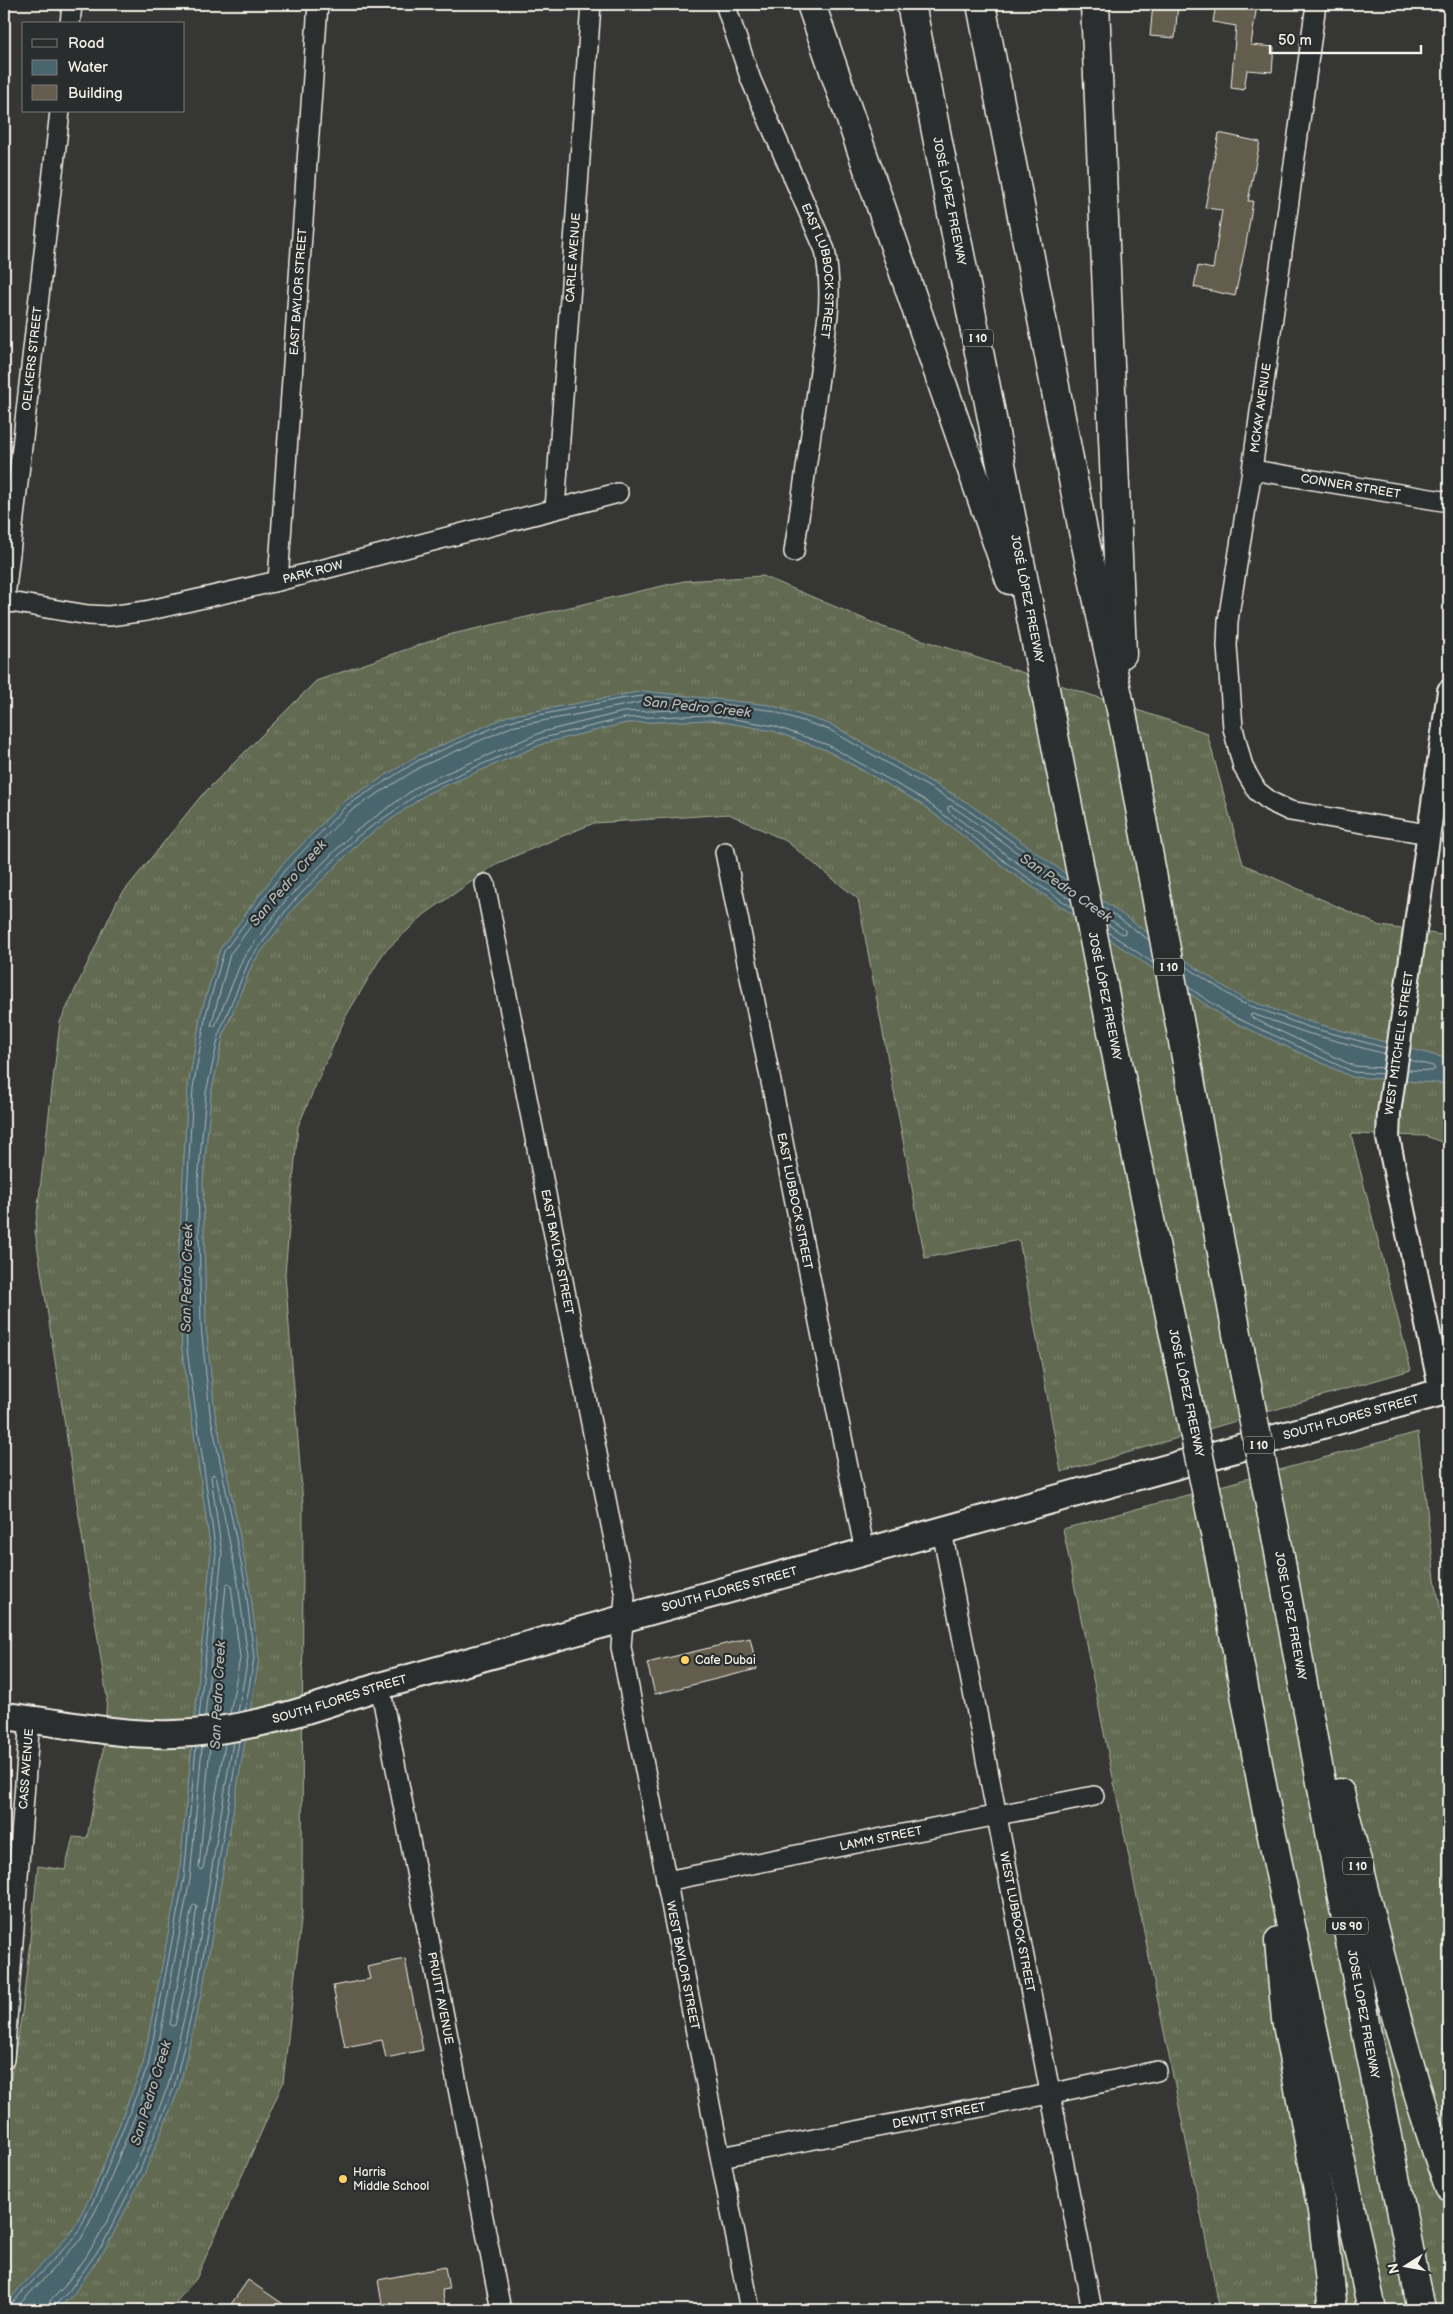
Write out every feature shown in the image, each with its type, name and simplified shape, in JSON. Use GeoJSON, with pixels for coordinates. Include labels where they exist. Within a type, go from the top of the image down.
{"type":"FeatureCollection","features":[{"type":"Feature","properties":{"kind":"highway"},"geometry":{"type":"LineString","coordinates":[[811,4],[1042,673]]}},
{"type":"Feature","properties":{"kind":"highway","name":"JOSÉ LÓPEZ FREEWAY"},"geometry":{"type":"LineString","coordinates":[[911,4],[1131,1129],[1218,1548],[1267,1812]]}},
{"type":"Feature","properties":{"kind":"highway","name":"I 10"},"geometry":{"type":"LineString","coordinates":[[981,4],[1083,531],[1128,747],[1277,1542],[1403,2047],[1428,2130],[1449,2187]]}},
{"type":"Feature","properties":{"kind":"highway"},"geometry":{"type":"LineString","coordinates":[[1095,4],[1108,294],[1112,451],[1128,747]]}},
{"type":"Feature","properties":{"kind":"highway","name":"JOSE LOPEZ FREEWAY"},"geometry":{"type":"LineString","coordinates":[[1277,1542],[1368,2040],[1421,2310]]}},
{"type":"Feature","properties":{"kind":"highway"},"geometry":{"type":"LineString","coordinates":[[1267,1812],[1372,2310]]}},
{"type":"Feature","properties":{"kind":"highway","name":"I 10"},"geometry":{"type":"LineString","coordinates":[[1267,1812],[1286,2020],[1322,2211],[1334,2310]]}},
{"type":"Feature","properties":{"kind":"main road","name":"SOUTH FLORES STREET"},"geometry":{"type":"LineString","coordinates":[[4,1716],[30,1718],[102,1730],[173,1734],[226,1730],[262,1724],[380,1686],[1445,1391]]}},
{"type":"Feature","properties":{"kind":"street"},"geometry":{"type":"LineString","coordinates":[[70,22],[72,4]]}},
{"type":"Feature","properties":{"kind":"street","name":"EAST BAYLOR STREET"},"geometry":{"type":"LineString","coordinates":[[278,581],[318,4]]}},
{"type":"Feature","properties":{"kind":"street","name":"CARLE AVENUE"},"geometry":{"type":"LineString","coordinates":[[555,509],[591,4]]}},
{"type":"Feature","properties":{"kind":"street","name":"EAST LUBBOCK STREET"},"geometry":{"type":"LineString","coordinates":[[725,4],[751,80],[825,250],[827,264],[830,289],[828,315],[794,552]]}},
{"type":"Feature","properties":{"kind":"street","name":"MCKAY AVENUE"},"geometry":{"type":"LineString","coordinates":[[1316,4],[1252,470],[1228,621],[1227,646],[1233,728],[1237,750],[1243,767],[1257,791],[1271,802],[1290,811],[1428,834]]}},
{"type":"Feature","properties":{"kind":"street","name":"OELKERS STREET"},"geometry":{"type":"LineString","coordinates":[[4,606],[60,112]]}},
{"type":"Feature","properties":{"kind":"street","name":"CONNER STREET"},"geometry":{"type":"LineString","coordinates":[[1252,470],[1449,502]]}},
{"type":"Feature","properties":{"kind":"street","name":"PARK ROW"},"geometry":{"type":"LineString","coordinates":[[4,601],[88,615],[109,616],[146,611],[278,581],[618,493]]}},
{"type":"Feature","properties":{"kind":"street","name":"WEST MITCHELL STREET"},"geometry":{"type":"LineString","coordinates":[[1445,1391],[1388,1138],[1389,1113],[1414,930],[1428,834],[1447,729],[1449,692]]}},
{"type":"Feature","properties":{"kind":"street","name":"EAST LUBBOCK STREET"},"geometry":{"type":"LineString","coordinates":[[725,852],[865,1552]]}},
{"type":"Feature","properties":{"kind":"street","name":"EAST BAYLOR STREET"},"geometry":{"type":"LineString","coordinates":[[485,884],[626,1596],[623,1620]]}},
{"type":"Feature","properties":{"kind":"street","name":"WEST LUBBOCK STREET"},"geometry":{"type":"LineString","coordinates":[[942,1531],[1092,2310]]}},
{"type":"Feature","properties":{"kind":"street","name":"WEST BAYLOR STREET"},"geometry":{"type":"LineString","coordinates":[[623,1620],[621,1647],[750,2310]]}},
{"type":"Feature","properties":{"kind":"street","name":"PRUITT AVENUE"},"geometry":{"type":"LineString","coordinates":[[380,1686],[501,2310]]}},
{"type":"Feature","properties":{"kind":"street","name":"CASS AVENUE"},"geometry":{"type":"LineString","coordinates":[[4,2059],[30,1718]]}},
{"type":"Feature","properties":{"kind":"street","name":"LAMM STREET"},"geometry":{"type":"LineString","coordinates":[[666,1881],[1094,1796]]}},
{"type":"Feature","properties":{"kind":"street","name":"DEWITT STREET"},"geometry":{"type":"LineString","coordinates":[[721,2157],[1049,2094],[1157,2071]]}},
{"type":"Feature","properties":{"kind":"green space"},"geometry":{"type":"Polygon","coordinates":[[[763,576],[883,627],[1207,733],[1243,864],[1381,926],[1449,936],[1449,1145],[1426,1136],[1351,1134],[1411,1370],[1061,1472],[1019,1240],[925,1258],[858,899],[786,841],[729,814],[594,823],[498,863],[425,914],[384,952],[346,1016],[298,1126],[285,1274],[303,1504],[302,1911],[283,2083],[196,2279],[169,2310],[4,2310],[4,2100],[10,2082],[22,2013],[38,1866],[65,1870],[73,1837],[87,1838],[103,1753],[107,1698],[35,1231],[60,1022],[118,899],[201,796],[316,681],[448,635],[684,581],[763,576]]]}},
{"type":"Feature","properties":{"kind":"green space"},"geometry":{"type":"Polygon","coordinates":[[[1418,1432],[1435,1579],[1449,1654],[1449,2310],[1220,2310],[1063,1529],[1418,1432]]]}},
{"type":"Feature","properties":{"kind":"water","name":"San Pedro Creek"},"geometry":{"type":"Polygon","coordinates":[[[643,691],[770,705],[832,725],[968,803],[1199,970],[1242,998],[1310,1022],[1449,1059],[1449,1084],[1352,1077],[1227,1019],[1009,871],[920,803],[826,750],[773,731],[712,720],[626,723],[545,743],[428,793],[361,841],[294,908],[253,963],[224,1033],[211,1094],[203,1181],[206,1326],[215,1413],[249,1582],[259,1659],[204,1982],[179,2089],[145,2172],[107,2246],[73,2295],[56,2310],[4,2310],[4,2305],[71,2233],[95,2187],[143,2064],[179,1877],[211,1553],[182,1350],[178,1265],[188,1087],[201,1013],[220,949],[280,867],[343,802],[417,756],[508,716],[643,691]]]}},
{"type":"Feature","properties":{"kind":"building"},"geometry":{"type":"Polygon","coordinates":[[[1153,4],[1178,4],[1175,38],[1150,36],[1153,4]]]}},
{"type":"Feature","properties":{"kind":"building"},"geometry":{"type":"Polygon","coordinates":[[[1216,4],[1257,4],[1251,45],[1274,47],[1272,72],[1247,70],[1244,90],[1231,88],[1236,26],[1213,22],[1216,4]]]}},
{"type":"Feature","properties":{"kind":"building"},"geometry":{"type":"Polygon","coordinates":[[[1219,133],[1260,142],[1248,201],[1253,201],[1235,296],[1194,287],[1198,266],[1213,269],[1222,210],[1205,208],[1219,133]]]}},
{"type":"Feature","properties":{"kind":"building"},"geometry":{"type":"Polygon","coordinates":[[[750,1638],[757,1669],[655,1694],[647,1663],[750,1638]]]}},
{"type":"Feature","properties":{"kind":"building"},"geometry":{"type":"Polygon","coordinates":[[[405,1959],[423,2050],[386,2058],[382,2040],[345,2047],[333,1986],[370,1979],[367,1967],[405,1959]]]}},
{"type":"Feature","properties":{"kind":"building"},"geometry":{"type":"Polygon","coordinates":[[[445,2267],[449,2289],[442,2290],[446,2310],[393,2310],[391,2303],[382,2304],[378,2280],[445,2267]]]}},
{"type":"Feature","properties":{"kind":"building"},"geometry":{"type":"Polygon","coordinates":[[[248,2280],[292,2310],[227,2310],[248,2280]]]}},
{"type":"Feature","properties":{"kind":"place","name":"Cafe Dubai"},"geometry":{"type":"Point","coordinates":[685,1660]}},
{"type":"Feature","properties":{"kind":"place","name":"Harris Middle School"},"geometry":{"type":"Point","coordinates":[343,2179]}}]}
